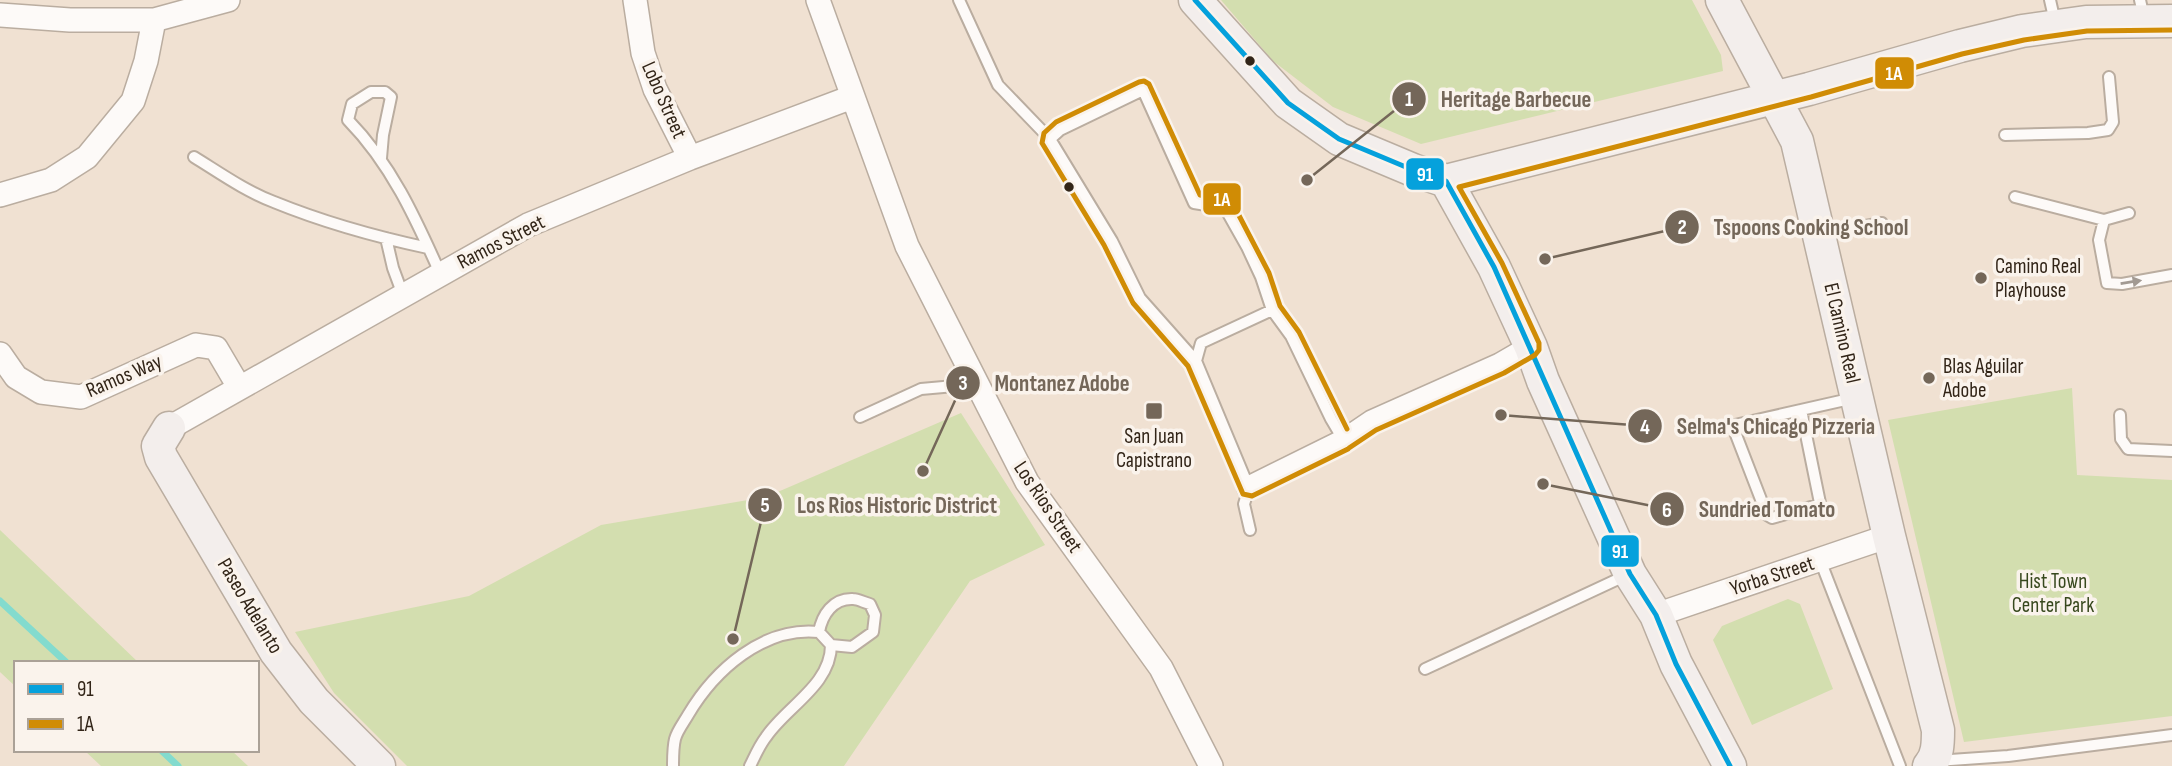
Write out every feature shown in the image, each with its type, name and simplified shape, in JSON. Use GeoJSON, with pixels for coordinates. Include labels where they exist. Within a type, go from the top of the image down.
{"type":"FeatureCollection","features":[{"type":"Feature","properties":{"kind":"main road"},"geometry":{"type":"LineString","coordinates":[[1195,0],[1288,103],[1339,139],[1446,181],[1960,46],[2053,13],[2085,22],[2152,14]]}},
{"type":"Feature","properties":{"kind":"main road","name":"El Camino Real"},"geometry":{"type":"LineString","coordinates":[[1722,0],[1797,141],[1889,536],[1938,730],[1938,747],[1931,764]]}},
{"type":"Feature","properties":{"kind":"main road"},"geometry":{"type":"LineString","coordinates":[[1446,181],[1494,267],[1630,574],[1656,615],[1676,664],[1730,766]]}},
{"type":"Feature","properties":{"kind":"main road","name":"Paseo Adelanto"},"geometry":{"type":"LineString","coordinates":[[169,428],[158,446],[161,457],[276,652],[314,701],[379,766]]}},
{"type":"Feature","properties":{"kind":"street"},"geometry":{"type":"LineString","coordinates":[[0,15],[70,20],[154,20],[228,0]]}},
{"type":"Feature","properties":{"kind":"street","name":"Lobo Street"},"geometry":{"type":"LineString","coordinates":[[635,0],[643,53],[655,89],[690,158]]}},
{"type":"Feature","properties":{"kind":"street","name":"Los Rios Street"},"geometry":{"type":"LineString","coordinates":[[818,0],[907,246],[1027,482],[1161,668],[1210,766]]}},
{"type":"Feature","properties":{"kind":"street"},"geometry":{"type":"LineString","coordinates":[[0,195],[51,180],[87,157],[133,101],[146,61],[154,20]]}},
{"type":"Feature","properties":{"kind":"street","name":"Ramos Street"},"geometry":{"type":"LineString","coordinates":[[169,428],[528,225],[690,158],[852,97]]}},
{"type":"Feature","properties":{"kind":"street","name":"Ramos Way"},"geometry":{"type":"LineString","coordinates":[[0,354],[16,377],[41,392],[81,397],[196,345],[216,348],[239,387]]}},
{"type":"Feature","properties":{"kind":"street"},"geometry":{"type":"LineString","coordinates":[[1249,488],[1344,441],[1372,422],[1500,365],[1531,347]]}},
{"type":"Feature","properties":{"kind":"street","name":"Yorba Street"},"geometry":{"type":"LineString","coordinates":[[1656,615],[1889,536]]}},
{"type":"Feature","properties":{"kind":"lane"},"geometry":{"type":"LineString","coordinates":[[959,0],[998,85],[1049,139],[1112,241],[1140,298],[1196,361],[1249,488],[1244,503],[1250,530]]}},
{"type":"Feature","properties":{"kind":"lane"},"geometry":{"type":"LineString","coordinates":[[2005,135],[2108,130],[2113,122],[2109,77]]}},
{"type":"Feature","properties":{"kind":"lane"},"geometry":{"type":"LineString","coordinates":[[1049,139],[1060,130],[1143,90],[1194,203],[1225,208],[1252,257],[1272,310],[1291,336],[1344,441]]}},
{"type":"Feature","properties":{"kind":"lane"},"geometry":{"type":"LineString","coordinates":[[381,158],[391,97],[385,92],[371,92],[352,104],[348,120],[381,158],[413,214],[440,274]]}},
{"type":"Feature","properties":{"kind":"lane"},"geometry":{"type":"LineString","coordinates":[[194,157],[272,202],[386,238],[428,248]]}},
{"type":"Feature","properties":{"kind":"lane"},"geometry":{"type":"LineString","coordinates":[[2015,197],[2104,220],[2129,213]]}},
{"type":"Feature","properties":{"kind":"lane"},"geometry":{"type":"LineString","coordinates":[[2104,220],[2099,240],[2107,283],[2122,284],[2172,275]]}},
{"type":"Feature","properties":{"kind":"lane"},"geometry":{"type":"LineString","coordinates":[[1820,235],[1882,223]]}},
{"type":"Feature","properties":{"kind":"lane"},"geometry":{"type":"LineString","coordinates":[[386,238],[403,295]]}},
{"type":"Feature","properties":{"kind":"lane"},"geometry":{"type":"LineString","coordinates":[[1196,361],[1201,343],[1272,310]]}},
{"type":"Feature","properties":{"kind":"lane"},"geometry":{"type":"LineString","coordinates":[[860,417],[922,389],[977,384]]}},
{"type":"Feature","properties":{"kind":"lane"},"geometry":{"type":"LineString","coordinates":[[1801,410],[1820,503],[1772,518],[1767,515],[1733,427],[1801,410],[1857,397]]}},
{"type":"Feature","properties":{"kind":"lane"},"geometry":{"type":"LineString","coordinates":[[2120,415],[2122,439],[2128,449],[2172,451]]}},
{"type":"Feature","properties":{"kind":"lane"},"geometry":{"type":"LineString","coordinates":[[1821,560],[1900,766]]}},
{"type":"Feature","properties":{"kind":"lane"},"geometry":{"type":"LineString","coordinates":[[1425,669],[1630,574]]}},
{"type":"Feature","properties":{"kind":"lane"},"geometry":{"type":"LineString","coordinates":[[673,766],[675,737],[698,699],[729,663],[769,640],[807,631],[819,632],[831,645],[852,647],[873,632],[875,615],[870,604],[853,598],[833,605],[821,619],[819,632]]}},
{"type":"Feature","properties":{"kind":"lane"},"geometry":{"type":"LineString","coordinates":[[750,766],[766,736],[816,684],[831,658],[831,645]]}},
{"type":"Feature","properties":{"kind":"lane"},"geometry":{"type":"LineString","coordinates":[[1931,764],[2172,735]]}},
{"type":"Feature","properties":{"kind":"green space"},"geometry":{"type":"Polygon","coordinates":[[[1221,0],[1692,0],[1721,55],[1723,71],[1421,144],[1333,107],[1273,61],[1221,0]]]}},
{"type":"Feature","properties":{"kind":"green space","name":"Hist Town Center Park"},"geometry":{"type":"Polygon","coordinates":[[[2072,388],[2077,475],[2172,480],[2172,716],[1964,742],[1888,420],[2072,388]]]}},
{"type":"Feature","properties":{"kind":"green space"},"geometry":{"type":"Polygon","coordinates":[[[961,413],[1045,545],[970,581],[844,766],[407,766],[334,693],[295,632],[469,596],[601,525],[766,497],[961,413]]]}},
{"type":"Feature","properties":{"kind":"green space"},"geometry":{"type":"Polygon","coordinates":[[[0,530],[137,661],[14,661],[14,685],[0,672],[0,530]]]}},
{"type":"Feature","properties":{"kind":"green space"},"geometry":{"type":"Polygon","coordinates":[[[1788,599],[1800,604],[1833,689],[1752,725],[1713,640],[1722,626],[1788,599]]]}},
{"type":"Feature","properties":{"kind":"green space"},"geometry":{"type":"Polygon","coordinates":[[[86,752],[233,752],[248,766],[101,766],[86,752]]]}},
{"type":"Feature","properties":{"kind":"waterway"},"geometry":{"type":"LineString","coordinates":[[0,601],[65,661]]}},
{"type":"Feature","properties":{"kind":"waterway"},"geometry":{"type":"LineString","coordinates":[[163,752],[178,766]]}},
{"type":"Feature","properties":{"kind":"transit line","name":"91"},"geometry":{"type":"LineString","coordinates":[[1195,0],[1288,103],[1339,139],[1446,181],[1494,267],[1630,574],[1656,615],[1676,664],[1730,766]]}},
{"type":"Feature","properties":{"kind":"transit line","name":"1A"},"geometry":{"type":"LineString","coordinates":[[1349,448],[1376,430],[1504,373],[1539,350],[1539,343],[1502,263],[1459,187],[2024,40],[2087,31],[2172,30]]}},
{"type":"Feature","properties":{"kind":"transit line","name":"1A"},"geometry":{"type":"LineString","coordinates":[[1347,429],[1299,332],[1280,306],[1269,273],[1233,204],[1227,200],[1200,195],[1149,84],[1139,82],[1056,122],[1044,133],[1042,143],[1104,245],[1133,303],[1188,366],[1243,494],[1252,496],[1348,449]]}},
{"type":"Feature","properties":{"kind":"place","name":"Heritage Barbecue"},"geometry":{"type":"Point","coordinates":[1307,180]}},
{"type":"Feature","properties":{"kind":"place","name":"Tspoons Cooking School"},"geometry":{"type":"Point","coordinates":[1545,259]}},
{"type":"Feature","properties":{"kind":"place","name":"Camino Real Playhouse"},"geometry":{"type":"Point","coordinates":[1981,278]}},
{"type":"Feature","properties":{"kind":"place","name":"Blas Aguilar Adobe"},"geometry":{"type":"Point","coordinates":[1929,378]}},
{"type":"Feature","properties":{"kind":"place","name":"San Juan Capistrano"},"geometry":{"type":"Point","coordinates":[1154,411]}},
{"type":"Feature","properties":{"kind":"place","name":"Selma's Chicago Pizzeria"},"geometry":{"type":"Point","coordinates":[1501,415]}},
{"type":"Feature","properties":{"kind":"place","name":"Montanez Adobe"},"geometry":{"type":"Point","coordinates":[923,471]}},
{"type":"Feature","properties":{"kind":"place","name":"Sundried Tomato"},"geometry":{"type":"Point","coordinates":[1543,484]}},
{"type":"Feature","properties":{"kind":"place","name":"Los Rios Historic District"},"geometry":{"type":"Point","coordinates":[733,639]}}]}
